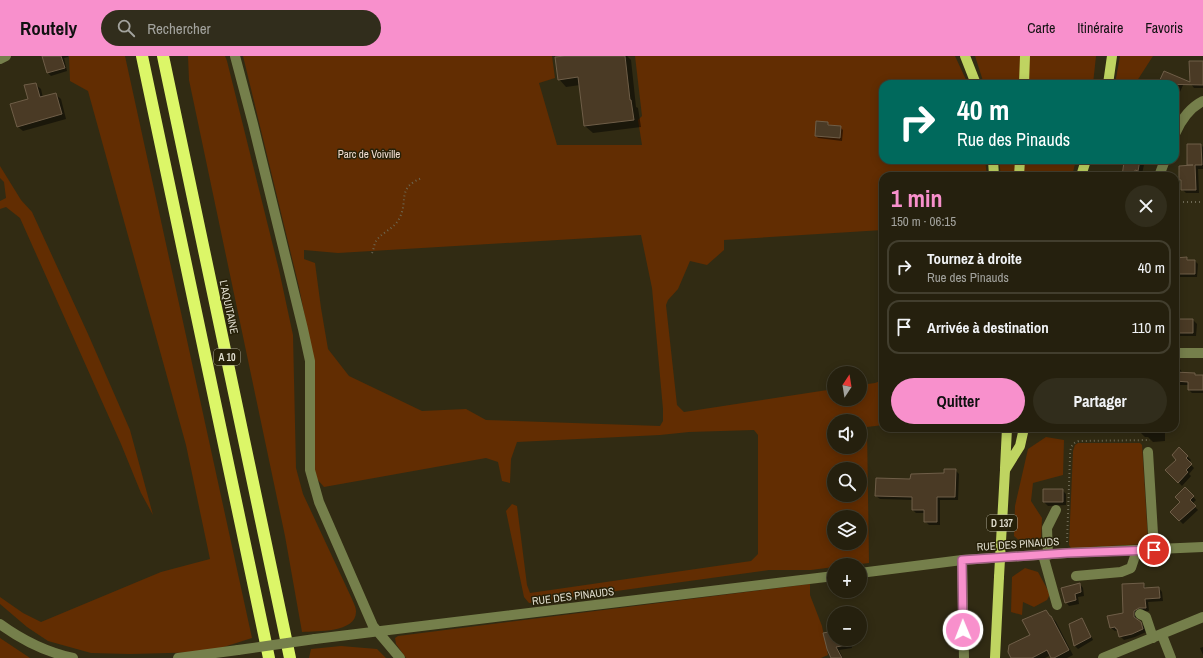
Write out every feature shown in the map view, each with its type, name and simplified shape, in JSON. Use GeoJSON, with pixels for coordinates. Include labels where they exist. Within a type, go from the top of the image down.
{"type":"FeatureCollection","features":[{"type":"Feature","properties":{"kind":"highway","name":"A 10"},"geometry":{"type":"LineString","coordinates":[[142,56],[269,658]]}},
{"type":"Feature","properties":{"kind":"highway","name":"L'AQUITAINE"},"geometry":{"type":"LineString","coordinates":[[162,56],[290,658]]}},
{"type":"Feature","properties":{"kind":"main road"},"geometry":{"type":"LineString","coordinates":[[965,56],[974,80]]}},
{"type":"Feature","properties":{"kind":"main road"},"geometry":{"type":"LineString","coordinates":[[1024,80],[1025,56]]}},
{"type":"Feature","properties":{"kind":"main road"},"geometry":{"type":"LineString","coordinates":[[1109,80],[1112,56]]}},
{"type":"Feature","properties":{"kind":"main road"},"geometry":{"type":"LineString","coordinates":[[1005,470],[1007,432]]}},
{"type":"Feature","properties":{"kind":"main road","name":"D 137"},"geometry":{"type":"LineString","coordinates":[[995,658],[1005,470],[1020,446],[1023,432]]}},
{"type":"Feature","properties":{"kind":"street"},"geometry":{"type":"LineString","coordinates":[[0,59],[6,56]]}},
{"type":"Feature","properties":{"kind":"street"},"geometry":{"type":"LineString","coordinates":[[235,56],[294,290],[310,361],[310,470],[319,502],[373,626],[400,658]]}},
{"type":"Feature","properties":{"kind":"street"},"geometry":{"type":"LineString","coordinates":[[1179,125],[1182,119],[1203,101]]}},
{"type":"Feature","properties":{"kind":"street"},"geometry":{"type":"LineString","coordinates":[[1179,353],[1203,353]]}},
{"type":"Feature","properties":{"kind":"street"},"geometry":{"type":"LineString","coordinates":[[1148,452],[1154,550]]}},
{"type":"Feature","properties":{"kind":"street"},"geometry":{"type":"LineString","coordinates":[[1056,510],[1047,528],[1046,555],[1057,605]]}},
{"type":"Feature","properties":{"kind":"street","name":"RUE DES PINAUDS"},"geometry":{"type":"LineString","coordinates":[[867,572],[962,560],[1067,553],[1203,547]]}},
{"type":"Feature","properties":{"kind":"street"},"geometry":{"type":"LineString","coordinates":[[1076,576],[1121,572],[1131,568],[1137,550]]}},
{"type":"Feature","properties":{"kind":"street"},"geometry":{"type":"LineString","coordinates":[[962,560],[964,658]]}},
{"type":"Feature","properties":{"kind":"street","name":"RUE DES PINAUDS"},"geometry":{"type":"LineString","coordinates":[[178,658],[315,639],[827,577]]}},
{"type":"Feature","properties":{"kind":"street"},"geometry":{"type":"LineString","coordinates":[[1140,614],[1146,617],[1171,658]]}},
{"type":"Feature","properties":{"kind":"street"},"geometry":{"type":"LineString","coordinates":[[1102,658],[1203,617]]}},
{"type":"Feature","properties":{"kind":"street"},"geometry":{"type":"LineString","coordinates":[[0,624],[28,642],[46,650],[73,658]]}},
{"type":"Feature","properties":{"kind":"path"},"geometry":{"type":"LineString","coordinates":[[372,253],[376,242],[382,234],[394,226],[400,218],[403,196],[407,188],[415,181],[422,178]]}},
{"type":"Feature","properties":{"kind":"path"},"geometry":{"type":"LineString","coordinates":[[1179,202],[1203,202]]}},
{"type":"Feature","properties":{"kind":"path"},"geometry":{"type":"LineString","coordinates":[[1067,553],[1070,457],[1072,445],[1079,441],[1150,440]]}},
{"type":"Feature","properties":{"kind":"green space"},"geometry":{"type":"Polygon","coordinates":[[[69,56],[125,56],[252,638],[208,652],[130,654],[91,653],[48,641],[27,627],[0,604],[0,597],[23,613],[41,622],[161,572],[210,559],[186,445],[88,91],[70,81],[69,56]]]}},
{"type":"Feature","properties":{"kind":"green space"},"geometry":{"type":"Polygon","coordinates":[[[188,56],[225,56],[227,61],[279,270],[293,335],[296,468],[303,494],[356,609],[355,618],[343,627],[326,631],[302,632],[285,536],[189,80],[188,56]]]}},
{"type":"Feature","properties":{"kind":"green space","name":"Parc de Voiville"},"geometry":{"type":"Polygon","coordinates":[[[243,56],[552,56],[555,78],[539,83],[557,145],[642,145],[638,120],[642,116],[635,56],[955,56],[966,80],[879,80],[879,164],[986,164],[986,172],[879,172],[879,230],[724,240],[724,250],[707,265],[690,261],[678,289],[668,300],[666,305],[677,405],[684,412],[827,390],[827,406],[867,406],[867,384],[879,382],[879,426],[867,427],[869,563],[867,563],[867,558],[827,558],[827,568],[811,570],[769,570],[529,603],[524,597],[506,511],[512,504],[517,506],[527,585],[530,593],[751,561],[758,554],[758,435],[754,430],[689,432],[660,435],[517,442],[511,459],[510,483],[502,481],[498,462],[486,458],[324,487],[317,479],[314,467],[314,363],[299,287],[243,56]],[[641,235],[338,253],[304,250],[304,259],[315,263],[328,349],[349,376],[422,411],[466,409],[486,420],[660,426],[663,421],[663,409],[652,288],[641,235]]]}},
{"type":"Feature","properties":{"kind":"green space"},"geometry":{"type":"Polygon","coordinates":[[[975,56],[1096,56],[1093,80],[983,80],[975,56]]]}},
{"type":"Feature","properties":{"kind":"green space"},"geometry":{"type":"Polygon","coordinates":[[[1120,56],[1153,56],[1138,80],[1116,80],[1120,56]]]}},
{"type":"Feature","properties":{"kind":"green space"},"geometry":{"type":"Polygon","coordinates":[[[1000,164],[1075,164],[1073,172],[1000,172],[1000,164]]]}},
{"type":"Feature","properties":{"kind":"green space"},"geometry":{"type":"Polygon","coordinates":[[[0,166],[21,200],[32,212],[88,334],[130,430],[153,515],[141,493],[121,444],[20,218],[6,207],[0,209],[0,201],[6,198],[4,182],[0,178],[0,166]]]}},
{"type":"Feature","properties":{"kind":"green space"},"geometry":{"type":"Polygon","coordinates":[[[1046,437],[1064,440],[1063,475],[1033,483],[1031,501],[1042,518],[1041,541],[1022,543],[1014,536],[1015,506],[1028,449],[1046,437]]]}},
{"type":"Feature","properties":{"kind":"green space"},"geometry":{"type":"Polygon","coordinates":[[[1078,443],[1140,443],[1142,445],[1148,540],[1146,544],[1071,548],[1069,545],[1073,451],[1075,445],[1078,443]]]}},
{"type":"Feature","properties":{"kind":"green space"},"geometry":{"type":"Polygon","coordinates":[[[1025,568],[1038,572],[1050,594],[1047,600],[1034,607],[1023,602],[1022,615],[1011,612],[1012,577],[1025,568]]]}},
{"type":"Feature","properties":{"kind":"green space"},"geometry":{"type":"Polygon","coordinates":[[[810,584],[810,595],[822,626],[828,655],[821,658],[406,658],[396,644],[395,638],[398,636],[810,584]]]}},
{"type":"Feature","properties":{"kind":"green space"},"geometry":{"type":"Polygon","coordinates":[[[0,638],[30,658],[0,658],[0,638]]]}},
{"type":"Feature","properties":{"kind":"green space"},"geometry":{"type":"Polygon","coordinates":[[[341,646],[377,649],[386,658],[309,658],[311,649],[341,646]]]}},
{"type":"Feature","properties":{"kind":"building"},"geometry":{"type":"Polygon","coordinates":[[[42,56],[61,56],[65,68],[47,73],[42,56]]]}},
{"type":"Feature","properties":{"kind":"building"},"geometry":{"type":"Polygon","coordinates":[[[625,56],[634,120],[584,126],[578,77],[558,80],[555,57],[625,56]]]}},
{"type":"Feature","properties":{"kind":"building"},"geometry":{"type":"Polygon","coordinates":[[[1189,61],[1203,61],[1203,85],[1179,84],[1179,80],[1160,80],[1164,71],[1190,82],[1189,61]]]}},
{"type":"Feature","properties":{"kind":"building"},"geometry":{"type":"Polygon","coordinates":[[[36,83],[40,97],[56,93],[62,114],[17,127],[10,104],[28,99],[24,85],[36,83]]]}},
{"type":"Feature","properties":{"kind":"building"},"geometry":{"type":"Polygon","coordinates":[[[816,121],[828,122],[828,125],[841,126],[840,138],[815,136],[816,121]]]}},
{"type":"Feature","properties":{"kind":"building"},"geometry":{"type":"Polygon","coordinates":[[[1187,144],[1201,144],[1202,165],[1195,165],[1196,190],[1181,190],[1181,180],[1179,180],[1179,166],[1193,165],[1187,165],[1187,144]]]}},
{"type":"Feature","properties":{"kind":"building"},"geometry":{"type":"Polygon","coordinates":[[[1124,164],[1139,164],[1138,171],[1123,172],[1124,164]]]}},
{"type":"Feature","properties":{"kind":"building"},"geometry":{"type":"Polygon","coordinates":[[[1187,257],[1187,260],[1195,260],[1195,274],[1179,274],[1179,258],[1187,257]]]}},
{"type":"Feature","properties":{"kind":"building"},"geometry":{"type":"Polygon","coordinates":[[[1179,319],[1193,319],[1193,333],[1179,333],[1179,319]]]}},
{"type":"Feature","properties":{"kind":"building"},"geometry":{"type":"Polygon","coordinates":[[[1179,372],[1203,375],[1203,390],[1188,390],[1188,382],[1179,381],[1179,372]]]}},
{"type":"Feature","properties":{"kind":"building"},"geometry":{"type":"Polygon","coordinates":[[[1179,447],[1188,456],[1186,458],[1192,464],[1186,470],[1188,472],[1178,483],[1165,470],[1176,460],[1172,455],[1179,447]]]}},
{"type":"Feature","properties":{"kind":"building"},"geometry":{"type":"Polygon","coordinates":[[[944,469],[956,469],[955,497],[937,497],[937,522],[924,522],[924,510],[912,510],[912,497],[875,496],[876,478],[910,479],[911,474],[944,473],[944,469]]]}},
{"type":"Feature","properties":{"kind":"building"},"geometry":{"type":"Polygon","coordinates":[[[1185,487],[1194,496],[1190,500],[1196,506],[1179,521],[1170,512],[1180,502],[1175,497],[1185,487]]]}},
{"type":"Feature","properties":{"kind":"building"},"geometry":{"type":"Polygon","coordinates":[[[1043,489],[1063,489],[1063,502],[1043,502],[1043,489]]]}},
{"type":"Feature","properties":{"kind":"building"},"geometry":{"type":"Polygon","coordinates":[[[1080,583],[1081,592],[1075,594],[1076,600],[1065,603],[1061,588],[1080,583]]]}},
{"type":"Feature","properties":{"kind":"building"},"geometry":{"type":"Polygon","coordinates":[[[1144,583],[1144,588],[1159,587],[1160,598],[1145,599],[1146,608],[1139,608],[1134,611],[1134,617],[1141,622],[1143,629],[1132,634],[1119,637],[1115,627],[1110,628],[1107,616],[1123,613],[1122,584],[1144,583]]]}},
{"type":"Feature","properties":{"kind":"building"},"geometry":{"type":"Polygon","coordinates":[[[1046,610],[1051,616],[1069,650],[1054,658],[1051,658],[1047,650],[1032,658],[1011,658],[1008,652],[1009,645],[1030,635],[1022,620],[1046,610]]]}},
{"type":"Feature","properties":{"kind":"building"},"geometry":{"type":"Polygon","coordinates":[[[1082,618],[1091,637],[1074,646],[1069,624],[1082,618]]]}},
{"type":"Feature","properties":{"kind":"building"},"geometry":{"type":"Polygon","coordinates":[[[827,632],[827,646],[841,646],[836,647],[842,658],[831,658],[827,649],[823,633],[827,632]]]}},
{"type":"Feature","properties":{"kind":"route"},"geometry":{"type":"LineString","coordinates":[[963,630],[962,560],[1067,553],[1154,550]]}}]}
